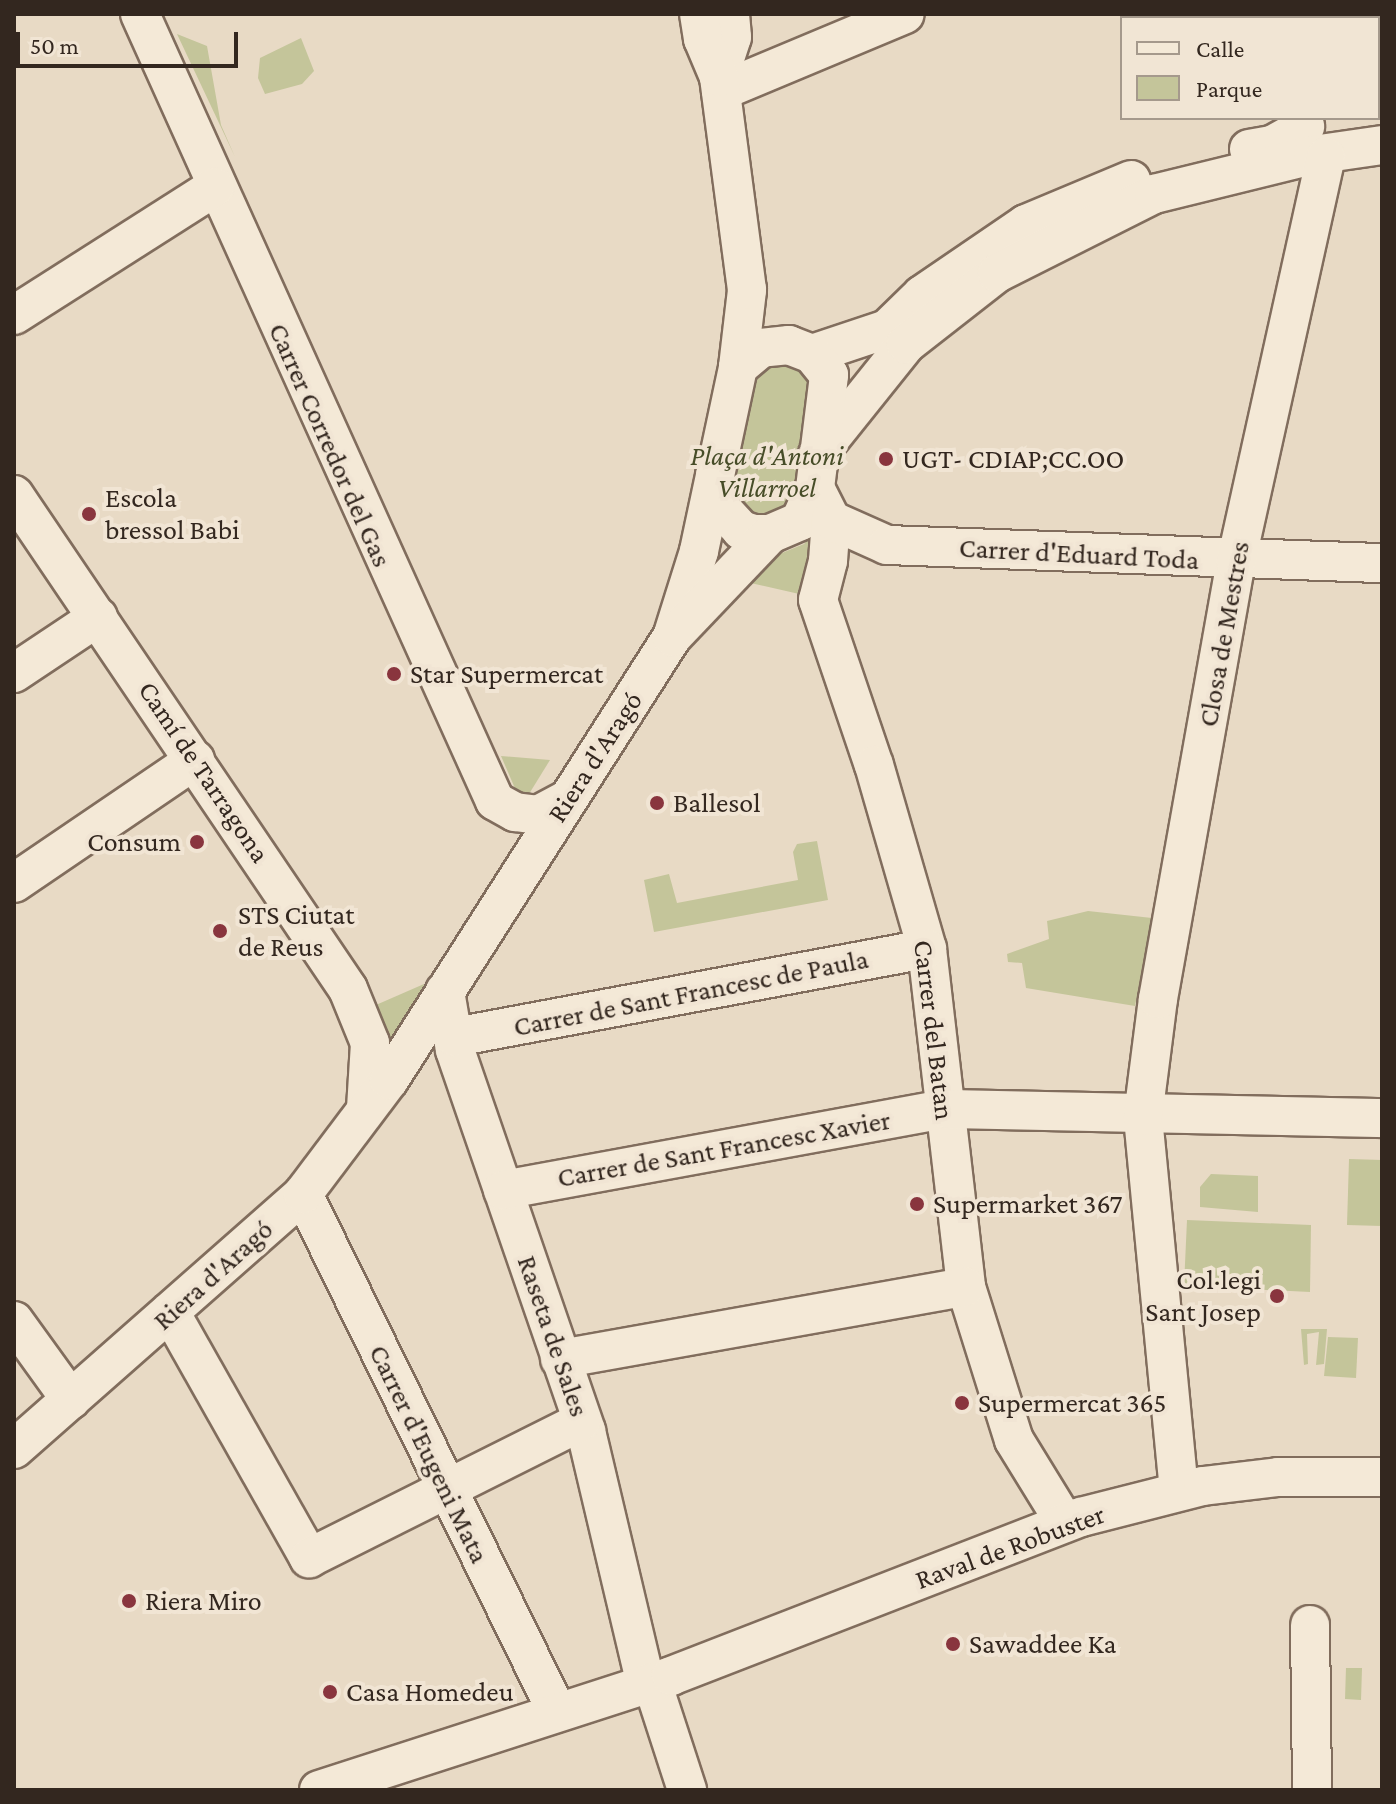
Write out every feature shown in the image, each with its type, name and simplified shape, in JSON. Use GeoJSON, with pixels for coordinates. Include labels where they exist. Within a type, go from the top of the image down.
{"type":"FeatureCollection","features":[{"type":"Feature","properties":{"kind":"street","name":"Carrer Corredor del Gas"},"geometry":{"type":"LineString","coordinates":[[140,14],[215,187],[495,801],[515,812],[538,815],[568,799]]}},
{"type":"Feature","properties":{"kind":"street"},"geometry":{"type":"LineString","coordinates":[[699,14],[703,39],[720,84]]}},
{"type":"Feature","properties":{"kind":"street"},"geometry":{"type":"LineString","coordinates":[[720,84],[732,37],[730,14]]}},
{"type":"Feature","properties":{"kind":"street"},"geometry":{"type":"LineString","coordinates":[[720,84],[905,14]]}},
{"type":"Feature","properties":{"kind":"street","name":"Riera d'Aragó"},"geometry":{"type":"LineString","coordinates":[[672,637],[699,551],[738,367],[747,290],[720,84]]}},
{"type":"Feature","properties":{"kind":"street"},"geometry":{"type":"LineString","coordinates":[[715,472],[719,506],[741,530],[770,534],[800,521],[906,344],[997,273],[1154,194],[1314,139]]}},
{"type":"Feature","properties":{"kind":"street"},"geometry":{"type":"LineString","coordinates":[[738,367],[761,348],[800,350],[887,329],[922,295],[981,252],[1068,203],[1153,172],[1272,145],[1314,139],[1382,145]]}},
{"type":"Feature","properties":{"kind":"street","name":"Closa de Mestres"},"geometry":{"type":"LineString","coordinates":[[1179,1491],[1143,1116],[1158,999],[1314,139]]}},
{"type":"Feature","properties":{"kind":"street"},"geometry":{"type":"LineString","coordinates":[[14,315],[215,187]]}},
{"type":"Feature","properties":{"kind":"street","name":"Carrer del Batan"},"geometry":{"type":"LineString","coordinates":[[747,290],[800,350],[829,375],[821,487],[818,600],[874,765],[927,949],[966,1287],[1014,1440],[1065,1523]]}},
{"type":"Feature","properties":{"kind":"street","name":"Carrer d'Eduard Toda"},"geometry":{"type":"LineString","coordinates":[[821,487],[887,545],[1236,562],[1382,563]]}},
{"type":"Feature","properties":{"kind":"street","name":"Camí de Tarragona"},"geometry":{"type":"LineString","coordinates":[[14,495],[348,989],[370,1043],[378,1094]]}},
{"type":"Feature","properties":{"kind":"street","name":"Riera d'Aragó"},"geometry":{"type":"LineString","coordinates":[[14,1449],[303,1194],[378,1094],[672,637],[740,571],[770,534]]}},
{"type":"Feature","properties":{"kind":"street"},"geometry":{"type":"LineString","coordinates":[[14,673],[98,617]]}},
{"type":"Feature","properties":{"kind":"street"},"geometry":{"type":"LineString","coordinates":[[14,883],[195,760]]}},
{"type":"Feature","properties":{"kind":"street","name":"Carrer de Sant Francesc de Paula"},"geometry":{"type":"LineString","coordinates":[[455,1037],[927,949]]}},
{"type":"Feature","properties":{"kind":"street","name":"Raseta de Sales"},"geometry":{"type":"LineString","coordinates":[[445,991],[455,1050],[581,1422],[649,1684],[687,1790]]}},
{"type":"Feature","properties":{"kind":"street","name":"Riera d'Aragó"},"geometry":{"type":"LineString","coordinates":[[378,1094],[455,1037]]}},
{"type":"Feature","properties":{"kind":"street","name":"Carrer de Sant Francesc Xavier"},"geometry":{"type":"LineString","coordinates":[[503,1190],[945,1109],[1143,1116],[1382,1118]]}},
{"type":"Feature","properties":{"kind":"street","name":"Carrer d'Eugeni Mata"},"geometry":{"type":"LineString","coordinates":[[303,1194],[445,1490],[557,1712]]}},
{"type":"Feature","properties":{"kind":"street"},"geometry":{"type":"LineString","coordinates":[[560,1359],[966,1287]]}},
{"type":"Feature","properties":{"kind":"street"},"geometry":{"type":"LineString","coordinates":[[170,1312],[309,1558],[581,1422]]}},
{"type":"Feature","properties":{"kind":"street"},"geometry":{"type":"LineString","coordinates":[[14,1321],[71,1400]]}},
{"type":"Feature","properties":{"kind":"street","name":"Raval de Robuster"},"geometry":{"type":"LineString","coordinates":[[319,1790],[649,1684],[1065,1523],[1179,1491],[1278,1477],[1382,1477]]}},
{"type":"Feature","properties":{"kind":"street"},"geometry":{"type":"LineString","coordinates":[[1310,1625],[1312,1790]]}},
{"type":"Feature","properties":{"kind":"green space"},"geometry":{"type":"Polygon","coordinates":[[[177,34],[207,46],[221,125],[235,157],[177,34]]]}},
{"type":"Feature","properties":{"kind":"green space"},"geometry":{"type":"Polygon","coordinates":[[[301,38],[314,71],[302,84],[265,94],[258,78],[260,58],[301,38]]]}},
{"type":"Feature","properties":{"kind":"green space","name":"Plaça d'Antoni Villarroel"},"geometry":{"type":"Polygon","coordinates":[[[799,361],[811,391],[795,492],[781,512],[768,518],[751,514],[733,489],[752,377],[758,367],[799,361]]]}},
{"type":"Feature","properties":{"kind":"green space"},"geometry":{"type":"Polygon","coordinates":[[[819,526],[808,596],[746,582],[772,557],[804,544],[819,526]]]}},
{"type":"Feature","properties":{"kind":"green space"},"geometry":{"type":"Polygon","coordinates":[[[501,756],[550,760],[529,794],[517,793],[501,756]]]}},
{"type":"Feature","properties":{"kind":"green space"},"geometry":{"type":"Polygon","coordinates":[[[817,841],[828,900],[654,932],[644,880],[669,874],[677,903],[798,880],[793,852],[797,844],[817,841]]]}},
{"type":"Feature","properties":{"kind":"green space"},"geometry":{"type":"Polygon","coordinates":[[[1088,911],[1152,918],[1135,1006],[1026,988],[1022,963],[1008,962],[1007,954],[1049,939],[1047,921],[1088,911]]]}},
{"type":"Feature","properties":{"kind":"green space"},"geometry":{"type":"Polygon","coordinates":[[[424,984],[426,987],[385,1051],[369,1008],[424,984]]]}},
{"type":"Feature","properties":{"kind":"green space"},"geometry":{"type":"Polygon","coordinates":[[[1349,1159],[1382,1160],[1382,1226],[1347,1225],[1349,1159]]]}},
{"type":"Feature","properties":{"kind":"green space"},"geometry":{"type":"Polygon","coordinates":[[[1211,1174],[1258,1176],[1258,1212],[1200,1207],[1200,1187],[1211,1174]]]}},
{"type":"Feature","properties":{"kind":"green space"},"geometry":{"type":"Polygon","coordinates":[[[1187,1220],[1311,1225],[1310,1292],[1184,1286],[1187,1220]]]}},
{"type":"Feature","properties":{"kind":"green space"},"geometry":{"type":"Polygon","coordinates":[[[1301,1329],[1327,1329],[1324,1364],[1316,1365],[1319,1332],[1307,1334],[1308,1364],[1304,1365],[1301,1329]]]}},
{"type":"Feature","properties":{"kind":"green space"},"geometry":{"type":"Polygon","coordinates":[[[1328,1337],[1358,1338],[1356,1378],[1324,1376],[1328,1337]]]}},
{"type":"Feature","properties":{"kind":"green space"},"geometry":{"type":"Polygon","coordinates":[[[1346,1668],[1362,1668],[1361,1700],[1345,1699],[1346,1668]]]}},
{"type":"Feature","properties":{"kind":"place","name":"UGT- CDIAP;CC.OO"},"geometry":{"type":"Point","coordinates":[886,459]}},
{"type":"Feature","properties":{"kind":"place","name":"Escola bressol Babi"},"geometry":{"type":"Point","coordinates":[89,514]}},
{"type":"Feature","properties":{"kind":"place","name":"Star Supermercat"},"geometry":{"type":"Point","coordinates":[394,674]}},
{"type":"Feature","properties":{"kind":"place","name":"Ballesol"},"geometry":{"type":"Point","coordinates":[657,803]}},
{"type":"Feature","properties":{"kind":"place","name":"Consum"},"geometry":{"type":"Point","coordinates":[197,842]}},
{"type":"Feature","properties":{"kind":"place","name":"STS Ciutat de Reus"},"geometry":{"type":"Point","coordinates":[220,931]}},
{"type":"Feature","properties":{"kind":"place","name":"Supermarket 367"},"geometry":{"type":"Point","coordinates":[917,1204]}},
{"type":"Feature","properties":{"kind":"place","name":"Col·legi Sant Josep"},"geometry":{"type":"Point","coordinates":[1277,1296]}},
{"type":"Feature","properties":{"kind":"place","name":"Supermercat 365"},"geometry":{"type":"Point","coordinates":[962,1403]}},
{"type":"Feature","properties":{"kind":"place","name":"Riera Miro"},"geometry":{"type":"Point","coordinates":[129,1601]}},
{"type":"Feature","properties":{"kind":"place","name":"Sawaddee Ka"},"geometry":{"type":"Point","coordinates":[953,1644]}},
{"type":"Feature","properties":{"kind":"place","name":"Casa Homedeu"},"geometry":{"type":"Point","coordinates":[330,1692]}}]}
